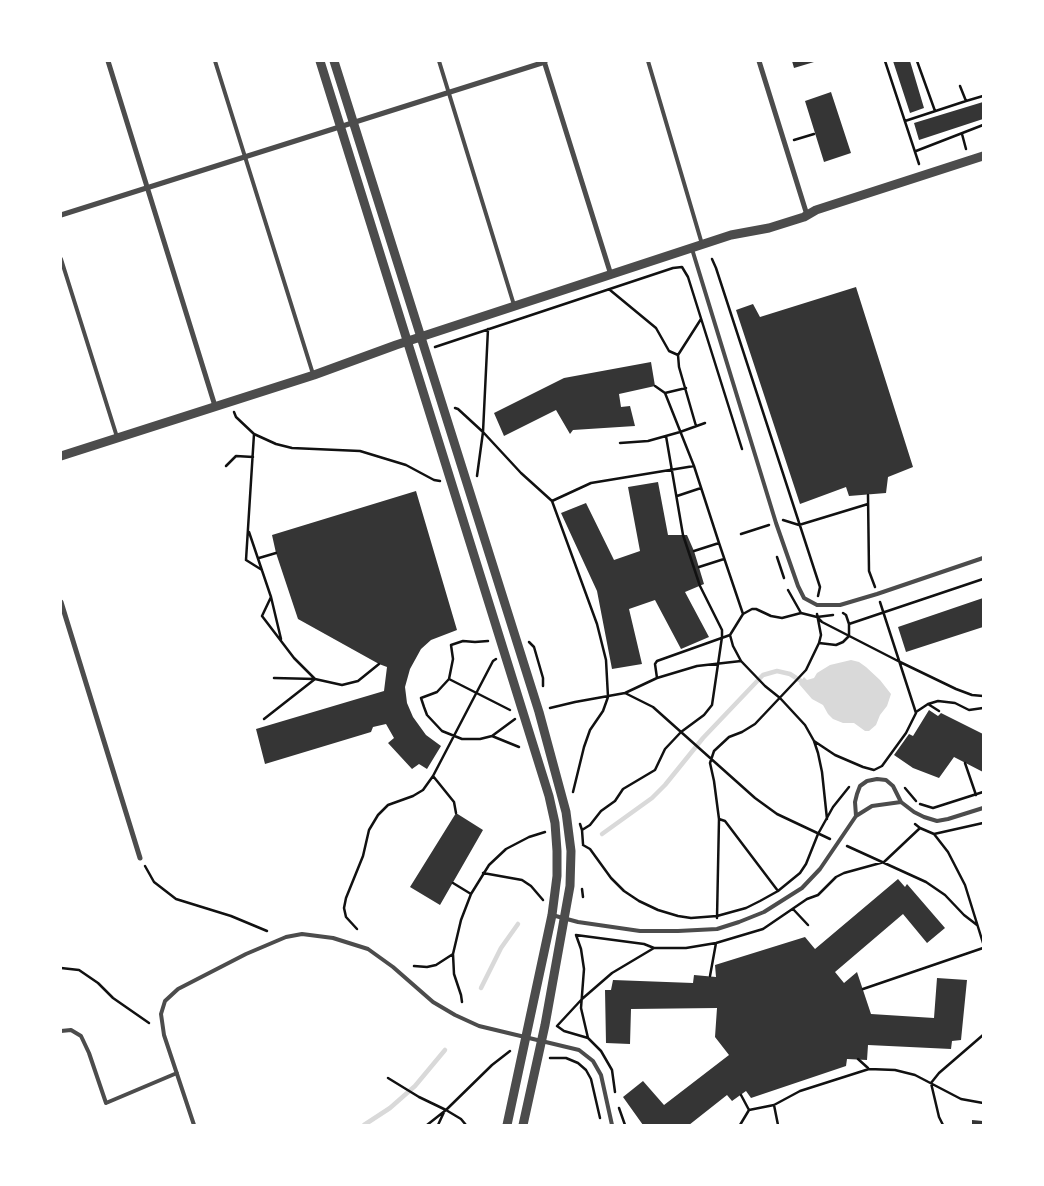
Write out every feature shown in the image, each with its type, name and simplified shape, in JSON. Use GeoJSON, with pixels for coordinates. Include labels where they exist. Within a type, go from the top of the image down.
{"type":"FeatureCollection","features":[{"type":"Feature","properties":{"kind":"street"},"geometry":{"type":"LineString","coordinates":[[108,61],[215,406]]}},
{"type":"Feature","properties":{"kind":"street"},"geometry":{"type":"LineString","coordinates":[[320,61],[549,796],[554,823],[557,876],[552,915],[507,1125]]}},
{"type":"Feature","properties":{"kind":"street"},"geometry":{"type":"LineString","coordinates":[[334,61],[539,712],[564,804],[571,851],[570,886],[566,919],[523,1125]]}},
{"type":"Feature","properties":{"kind":"street"},"geometry":{"type":"LineString","coordinates":[[759,61],[807,215]]}},
{"type":"Feature","properties":{"kind":"street"},"geometry":{"type":"LineString","coordinates":[[61,214],[544,62],[611,275]]}},
{"type":"Feature","properties":{"kind":"street"},"geometry":{"type":"LineString","coordinates":[[61,456],[314,375],[407,341],[731,235],[769,228],[816,210],[983,156]]}},
{"type":"Feature","properties":{"kind":"street"},"geometry":{"type":"LineString","coordinates":[[61,602],[140,858]]}},
{"type":"Feature","properties":{"kind":"lane"},"geometry":{"type":"LineString","coordinates":[[215,61],[314,375]]}},
{"type":"Feature","properties":{"kind":"lane"},"geometry":{"type":"LineString","coordinates":[[439,61],[515,307]]}},
{"type":"Feature","properties":{"kind":"lane"},"geometry":{"type":"LineString","coordinates":[[648,61],[702,245]]}},
{"type":"Feature","properties":{"kind":"lane"},"geometry":{"type":"LineString","coordinates":[[692,249],[776,523],[804,598],[810,602],[822,605],[840,604],[877,594],[983,558]]}},
{"type":"Feature","properties":{"kind":"lane"},"geometry":{"type":"LineString","coordinates":[[61,259],[118,437]]}},
{"type":"Feature","properties":{"kind":"lane"},"geometry":{"type":"LineString","coordinates":[[856,816],[857,794],[860,786],[867,781],[877,778],[886,780],[893,786],[901,802],[914,812],[937,821],[983,808]]}},
{"type":"Feature","properties":{"kind":"lane"},"geometry":{"type":"LineString","coordinates":[[552,915],[640,931],[717,929],[764,912],[802,888],[820,869],[856,816],[872,806],[901,802]]}},
{"type":"Feature","properties":{"kind":"lane"},"geometry":{"type":"LineString","coordinates":[[194,1125],[162,1024],[161,1014],[165,1001],[178,989],[246,954],[286,937],[302,934],[334,938],[368,949],[433,1002],[479,1026],[579,1050],[593,1061],[601,1075],[612,1125]]}},
{"type":"Feature","properties":{"kind":"lane"},"geometry":{"type":"LineString","coordinates":[[61,1031],[72,1030],[81,1036],[89,1053],[106,1103],[177,1073]]}},
{"type":"Feature","properties":{"kind":"path"},"geometry":{"type":"LineString","coordinates":[[885,61],[916,151],[983,125]]}},
{"type":"Feature","properties":{"kind":"path"},"geometry":{"type":"LineString","coordinates":[[917,61],[935,111]]}},
{"type":"Feature","properties":{"kind":"path"},"geometry":{"type":"LineString","coordinates":[[960,86],[966,101]]}},
{"type":"Feature","properties":{"kind":"path"},"geometry":{"type":"LineString","coordinates":[[905,121],[983,96]]}},
{"type":"Feature","properties":{"kind":"path"},"geometry":{"type":"LineString","coordinates":[[784,142],[814,134]]}},
{"type":"Feature","properties":{"kind":"path"},"geometry":{"type":"LineString","coordinates":[[962,134],[970,160]]}},
{"type":"Feature","properties":{"kind":"path"},"geometry":{"type":"LineString","coordinates":[[712,260],[820,587],[818,596]]}},
{"type":"Feature","properties":{"kind":"path"},"geometry":{"type":"LineString","coordinates":[[435,348],[673,268],[682,267],[688,277],[743,451]]}},
{"type":"Feature","properties":{"kind":"path"},"geometry":{"type":"LineString","coordinates":[[609,290],[656,328],[669,351],[678,355]]}},
{"type":"Feature","properties":{"kind":"path"},"geometry":{"type":"LineString","coordinates":[[696,426],[679,367],[678,355],[701,320]]}},
{"type":"Feature","properties":{"kind":"path"},"geometry":{"type":"LineString","coordinates":[[473,470],[476,479],[483,432],[488,329]]}},
{"type":"Feature","properties":{"kind":"path"},"geometry":{"type":"LineString","coordinates":[[655,386],[665,393],[694,466],[743,614]]}},
{"type":"Feature","properties":{"kind":"path"},"geometry":{"type":"LineString","coordinates":[[665,393],[686,388]]}},
{"type":"Feature","properties":{"kind":"path"},"geometry":{"type":"LineString","coordinates":[[456,417],[454,408],[458,409],[483,432],[521,473],[552,501],[597,624],[606,660],[608,697],[603,711],[590,730],[573,790]]}},
{"type":"Feature","properties":{"kind":"path"},"geometry":{"type":"LineString","coordinates":[[234,412],[236,417],[254,434],[276,444],[292,448],[360,451],[406,465],[434,480],[440,481]]}},
{"type":"Feature","properties":{"kind":"path"},"geometry":{"type":"LineString","coordinates":[[620,444],[648,441],[705,423]]}},
{"type":"Feature","properties":{"kind":"path"},"geometry":{"type":"LineString","coordinates":[[254,434],[246,560],[262,570]]}},
{"type":"Feature","properties":{"kind":"path"},"geometry":{"type":"LineString","coordinates":[[580,822],[582,830],[590,826],[601,811],[614,801],[623,789],[655,770],[665,749],[681,732],[704,715],[712,705],[722,630],[700,586],[684,535],[666,436]]}},
{"type":"Feature","properties":{"kind":"path"},"geometry":{"type":"LineString","coordinates":[[226,466],[236,456],[252,456]]}},
{"type":"Feature","properties":{"kind":"path"},"geometry":{"type":"LineString","coordinates":[[552,501],[591,483],[694,466]]}},
{"type":"Feature","properties":{"kind":"path"},"geometry":{"type":"LineString","coordinates":[[676,496],[701,488]]}},
{"type":"Feature","properties":{"kind":"path"},"geometry":{"type":"LineString","coordinates":[[868,495],[869,571],[916,713]]}},
{"type":"Feature","properties":{"kind":"path"},"geometry":{"type":"LineString","coordinates":[[741,534],[784,520],[799,525],[868,504]]}},
{"type":"Feature","properties":{"kind":"path"},"geometry":{"type":"LineString","coordinates":[[248,530],[259,558],[281,641]]}},
{"type":"Feature","properties":{"kind":"path"},"geometry":{"type":"LineString","coordinates":[[694,551],[719,543]]}},
{"type":"Feature","properties":{"kind":"path"},"geometry":{"type":"LineString","coordinates":[[259,558],[276,553]]}},
{"type":"Feature","properties":{"kind":"path"},"geometry":{"type":"LineString","coordinates":[[776,554],[790,593],[801,613]]}},
{"type":"Feature","properties":{"kind":"path"},"geometry":{"type":"LineString","coordinates":[[699,567],[724,559]]}},
{"type":"Feature","properties":{"kind":"path"},"geometry":{"type":"LineString","coordinates":[[850,624],[983,580]]}},
{"type":"Feature","properties":{"kind":"path"},"geometry":{"type":"LineString","coordinates":[[270,597],[262,616],[294,658],[315,679]]}},
{"type":"Feature","properties":{"kind":"path"},"geometry":{"type":"LineString","coordinates":[[657,678],[655,664],[657,662],[730,635],[743,614],[756,608],[771,616],[782,618],[801,613],[817,617],[844,613],[850,624],[849,636],[843,642],[836,645],[819,643]]}},
{"type":"Feature","properties":{"kind":"path"},"geometry":{"type":"LineString","coordinates":[[717,918],[719,819],[710,763],[711,758],[721,743],[755,724],[806,670],[821,635],[817,612]]}},
{"type":"Feature","properties":{"kind":"path"},"geometry":{"type":"LineString","coordinates":[[817,617],[822,622],[849,636],[956,689],[972,695],[983,696]]}},
{"type":"Feature","properties":{"kind":"path"},"geometry":{"type":"LineString","coordinates":[[730,635],[733,646],[741,661],[805,725],[814,741],[822,772],[826,819]]}},
{"type":"Feature","properties":{"kind":"path"},"geometry":{"type":"LineString","coordinates":[[525,638],[534,647],[544,686]]}},
{"type":"Feature","properties":{"kind":"path"},"geometry":{"type":"LineString","coordinates":[[492,639],[485,642],[463,641],[452,646],[453,659],[449,679],[437,692],[422,698],[427,715],[442,731],[454,737],[471,740],[492,736],[515,719]]}},
{"type":"Feature","properties":{"kind":"path"},"geometry":{"type":"LineString","coordinates":[[357,929],[346,917],[344,908],[346,898],[363,856],[369,830],[378,815],[388,805],[413,796],[423,790],[434,776],[493,662],[497,659]]}},
{"type":"Feature","properties":{"kind":"path"},"geometry":{"type":"LineString","coordinates":[[546,702],[548,709],[575,702],[608,697],[625,693],[657,678],[697,666],[741,661]]}},
{"type":"Feature","properties":{"kind":"path"},"geometry":{"type":"LineString","coordinates":[[274,678],[315,679],[342,685],[358,680],[379,664]]}},
{"type":"Feature","properties":{"kind":"path"},"geometry":{"type":"LineString","coordinates":[[264,718],[315,679]]}},
{"type":"Feature","properties":{"kind":"path"},"geometry":{"type":"LineString","coordinates":[[449,679],[513,712]]}},
{"type":"Feature","properties":{"kind":"path"},"geometry":{"type":"LineString","coordinates":[[625,693],[654,707],[711,758]]}},
{"type":"Feature","properties":{"kind":"path"},"geometry":{"type":"LineString","coordinates":[[865,774],[882,766],[906,732],[916,713],[928,704],[945,701],[955,703],[969,710],[983,708]]}},
{"type":"Feature","properties":{"kind":"path"},"geometry":{"type":"LineString","coordinates":[[928,704],[939,711]]}},
{"type":"Feature","properties":{"kind":"path"},"geometry":{"type":"LineString","coordinates":[[492,736],[519,747]]}},
{"type":"Feature","properties":{"kind":"path"},"geometry":{"type":"LineString","coordinates":[[814,741],[835,755],[863,767],[881,771]]}},
{"type":"Feature","properties":{"kind":"path"},"geometry":{"type":"LineString","coordinates":[[965,763],[976,795]]}},
{"type":"Feature","properties":{"kind":"path"},"geometry":{"type":"LineString","coordinates":[[434,776],[454,802],[456,813]]}},
{"type":"Feature","properties":{"kind":"path"},"geometry":{"type":"LineString","coordinates":[[570,781],[574,798]]}},
{"type":"Feature","properties":{"kind":"path"},"geometry":{"type":"LineString","coordinates":[[902,784],[919,804]]}},
{"type":"Feature","properties":{"kind":"path"},"geometry":{"type":"LineString","coordinates":[[583,845],[590,849],[611,878],[624,891],[640,901],[658,910],[678,916],[717,918],[746,908],[778,891],[800,873],[806,864],[826,819],[850,786]]}},
{"type":"Feature","properties":{"kind":"path"},"geometry":{"type":"LineString","coordinates":[[719,819],[725,821],[778,891]]}},
{"type":"Feature","properties":{"kind":"path"},"geometry":{"type":"LineString","coordinates":[[934,834],[983,823]]}},
{"type":"Feature","properties":{"kind":"path"},"geometry":{"type":"LineString","coordinates":[[920,828],[934,834],[948,852],[965,885],[983,943]]}},
{"type":"Feature","properties":{"kind":"path"},"geometry":{"type":"LineString","coordinates":[[462,1002],[454,974],[453,954],[461,920],[471,894],[483,873],[506,849],[529,837],[546,832]]}},
{"type":"Feature","properties":{"kind":"path"},"geometry":{"type":"LineString","coordinates":[[140,858],[154,882],[176,900],[231,916],[268,930]]}},
{"type":"Feature","properties":{"kind":"path"},"geometry":{"type":"LineString","coordinates":[[483,873],[522,880],[531,886],[546,903]]}},
{"type":"Feature","properties":{"kind":"path"},"geometry":{"type":"LineString","coordinates":[[453,883],[471,894]]}},
{"type":"Feature","properties":{"kind":"path"},"geometry":{"type":"LineString","coordinates":[[793,909],[808,925]]}},
{"type":"Feature","properties":{"kind":"path"},"geometry":{"type":"LineString","coordinates":[[572,941],[576,936],[581,949],[584,969],[581,1008],[588,1038]]}},
{"type":"Feature","properties":{"kind":"path"},"geometry":{"type":"LineString","coordinates":[[710,976],[716,938]]}},
{"type":"Feature","properties":{"kind":"path"},"geometry":{"type":"LineString","coordinates":[[557,1027],[582,998],[612,973],[629,961],[645,955],[654,948]]}},
{"type":"Feature","properties":{"kind":"path"},"geometry":{"type":"LineString","coordinates":[[863,989],[983,948]]}},
{"type":"Feature","properties":{"kind":"path"},"geometry":{"type":"LineString","coordinates":[[414,966],[426,967],[436,965],[453,954]]}},
{"type":"Feature","properties":{"kind":"path"},"geometry":{"type":"LineString","coordinates":[[61,968],[79,970],[98,983],[113,998],[149,1023]]}},
{"type":"Feature","properties":{"kind":"path"},"geometry":{"type":"LineString","coordinates":[[556,1021],[557,1027]]}},
{"type":"Feature","properties":{"kind":"path"},"geometry":{"type":"LineString","coordinates":[[557,1027],[588,1038],[601,1051],[612,1070],[616,1094]]}},
{"type":"Feature","properties":{"kind":"path"},"geometry":{"type":"LineString","coordinates":[[931,1083],[939,1073],[983,1035]]}},
{"type":"Feature","properties":{"kind":"path"},"geometry":{"type":"LineString","coordinates":[[427,1125],[446,1110],[492,1065],[510,1051]]}},
{"type":"Feature","properties":{"kind":"path"},"geometry":{"type":"LineString","coordinates":[[550,1058],[566,1058],[578,1063],[586,1070],[591,1079],[599,1116],[603,1125]]}},
{"type":"Feature","properties":{"kind":"path"},"geometry":{"type":"LineString","coordinates":[[858,1059],[869,1069]]}},
{"type":"Feature","properties":{"kind":"path"},"geometry":{"type":"LineString","coordinates":[[740,1125],[749,1110],[774,1105],[800,1091],[869,1069],[895,1070],[915,1075],[961,1099],[983,1103]]}},
{"type":"Feature","properties":{"kind":"path"},"geometry":{"type":"LineString","coordinates":[[388,1078],[461,1119],[466,1125]]}},
{"type":"Feature","properties":{"kind":"path"},"geometry":{"type":"LineString","coordinates":[[931,1083],[939,1117],[943,1125]]}},
{"type":"Feature","properties":{"kind":"path"},"geometry":{"type":"LineString","coordinates":[[741,1095],[749,1110]]}},
{"type":"Feature","properties":{"kind":"path"},"geometry":{"type":"LineString","coordinates":[[617,1102],[625,1125]]}},
{"type":"Feature","properties":{"kind":"path"},"geometry":{"type":"LineString","coordinates":[[774,1105],[778,1125]]}},
{"type":"Feature","properties":{"kind":"path"},"geometry":{"type":"LineString","coordinates":[[438,1125],[446,1110]]}},
{"type":"Feature","properties":{"kind":"shaded area"},"geometry":{"type":"Polygon","coordinates":[[[851,660],[859,662],[866,667],[891,694],[887,706],[880,715],[876,725],[869,731],[865,731],[854,723],[843,723],[833,719],[823,705],[812,699],[799,684],[804,677],[807,680],[814,678],[817,673],[830,665],[851,660]]]}},
{"type":"Feature","properties":{"kind":"building"},"geometry":{"type":"Polygon","coordinates":[[[792,61],[814,61],[814,62],[794,68],[792,61]]]}},
{"type":"Feature","properties":{"kind":"building"},"geometry":{"type":"Polygon","coordinates":[[[893,61],[910,61],[924,108],[910,113],[893,61]]]}},
{"type":"Feature","properties":{"kind":"building"},"geometry":{"type":"Polygon","coordinates":[[[831,92],[851,153],[824,162],[805,101],[831,92]]]}},
{"type":"Feature","properties":{"kind":"building"},"geometry":{"type":"Polygon","coordinates":[[[983,102],[983,119],[919,140],[914,123],[983,102]]]}},
{"type":"Feature","properties":{"kind":"building"},"geometry":{"type":"Polygon","coordinates":[[[856,287],[913,467],[888,477],[886,493],[849,496],[846,487],[800,504],[736,310],[753,304],[760,317],[856,287]]]}},
{"type":"Feature","properties":{"kind":"building"},"geometry":{"type":"Polygon","coordinates":[[[651,362],[655,386],[619,394],[621,407],[630,406],[635,426],[573,430],[570,434],[556,410],[504,436],[494,413],[564,378],[651,362]]]}},
{"type":"Feature","properties":{"kind":"building"},"geometry":{"type":"Polygon","coordinates":[[[658,482],[668,535],[687,535],[694,551],[704,584],[685,592],[709,637],[681,649],[655,600],[629,609],[642,664],[612,669],[597,591],[561,513],[586,503],[614,560],[640,551],[628,487],[658,482]]]}},
{"type":"Feature","properties":{"kind":"building"},"geometry":{"type":"Polygon","coordinates":[[[416,491],[457,630],[431,640],[421,649],[410,669],[405,687],[407,703],[413,717],[426,735],[441,746],[427,769],[419,764],[412,769],[388,743],[394,738],[386,724],[373,727],[371,732],[265,764],[256,729],[384,691],[387,667],[298,619],[276,553],[272,535],[416,491]]]}},
{"type":"Feature","properties":{"kind":"building"},"geometry":{"type":"Polygon","coordinates":[[[983,598],[983,627],[906,652],[898,627],[983,598]]]}},
{"type":"Feature","properties":{"kind":"building"},"geometry":{"type":"Polygon","coordinates":[[[929,710],[938,716],[941,713],[983,734],[983,772],[954,757],[939,778],[913,768],[894,755],[909,734],[913,736],[929,710]]]}},
{"type":"Feature","properties":{"kind":"building"},"geometry":{"type":"Polygon","coordinates":[[[456,813],[483,830],[440,905],[410,887],[456,813]]]}},
{"type":"Feature","properties":{"kind":"building"},"geometry":{"type":"Polygon","coordinates":[[[898,879],[905,887],[907,884],[945,928],[927,943],[903,914],[835,972],[844,983],[857,972],[871,1014],[934,1018],[937,978],[967,980],[961,1040],[952,1041],[951,1049],[868,1045],[867,1060],[847,1059],[846,1066],[751,1098],[746,1091],[732,1101],[727,1095],[689,1125],[643,1125],[623,1097],[643,1081],[664,1105],[729,1055],[715,1037],[717,1008],[631,1009],[630,1044],[606,1043],[605,990],[611,990],[613,980],[693,983],[694,975],[716,977],[715,965],[805,937],[815,949],[898,879]]]}},
{"type":"Feature","properties":{"kind":"building"},"geometry":{"type":"Polygon","coordinates":[[[972,1120],[983,1121],[983,1125],[972,1125],[972,1120]]]}},
{"type":"Feature","properties":{"kind":"waterway"},"geometry":{"type":"LineString","coordinates":[[602,834],[652,798],[703,738],[763,675],[777,671],[790,674],[801,681]]}},
{"type":"Feature","properties":{"kind":"waterway"},"geometry":{"type":"LineString","coordinates":[[481,988],[501,948],[518,924]]}},
{"type":"Feature","properties":{"kind":"waterway"},"geometry":{"type":"LineString","coordinates":[[364,1125],[390,1108],[415,1086],[445,1050]]}}]}
